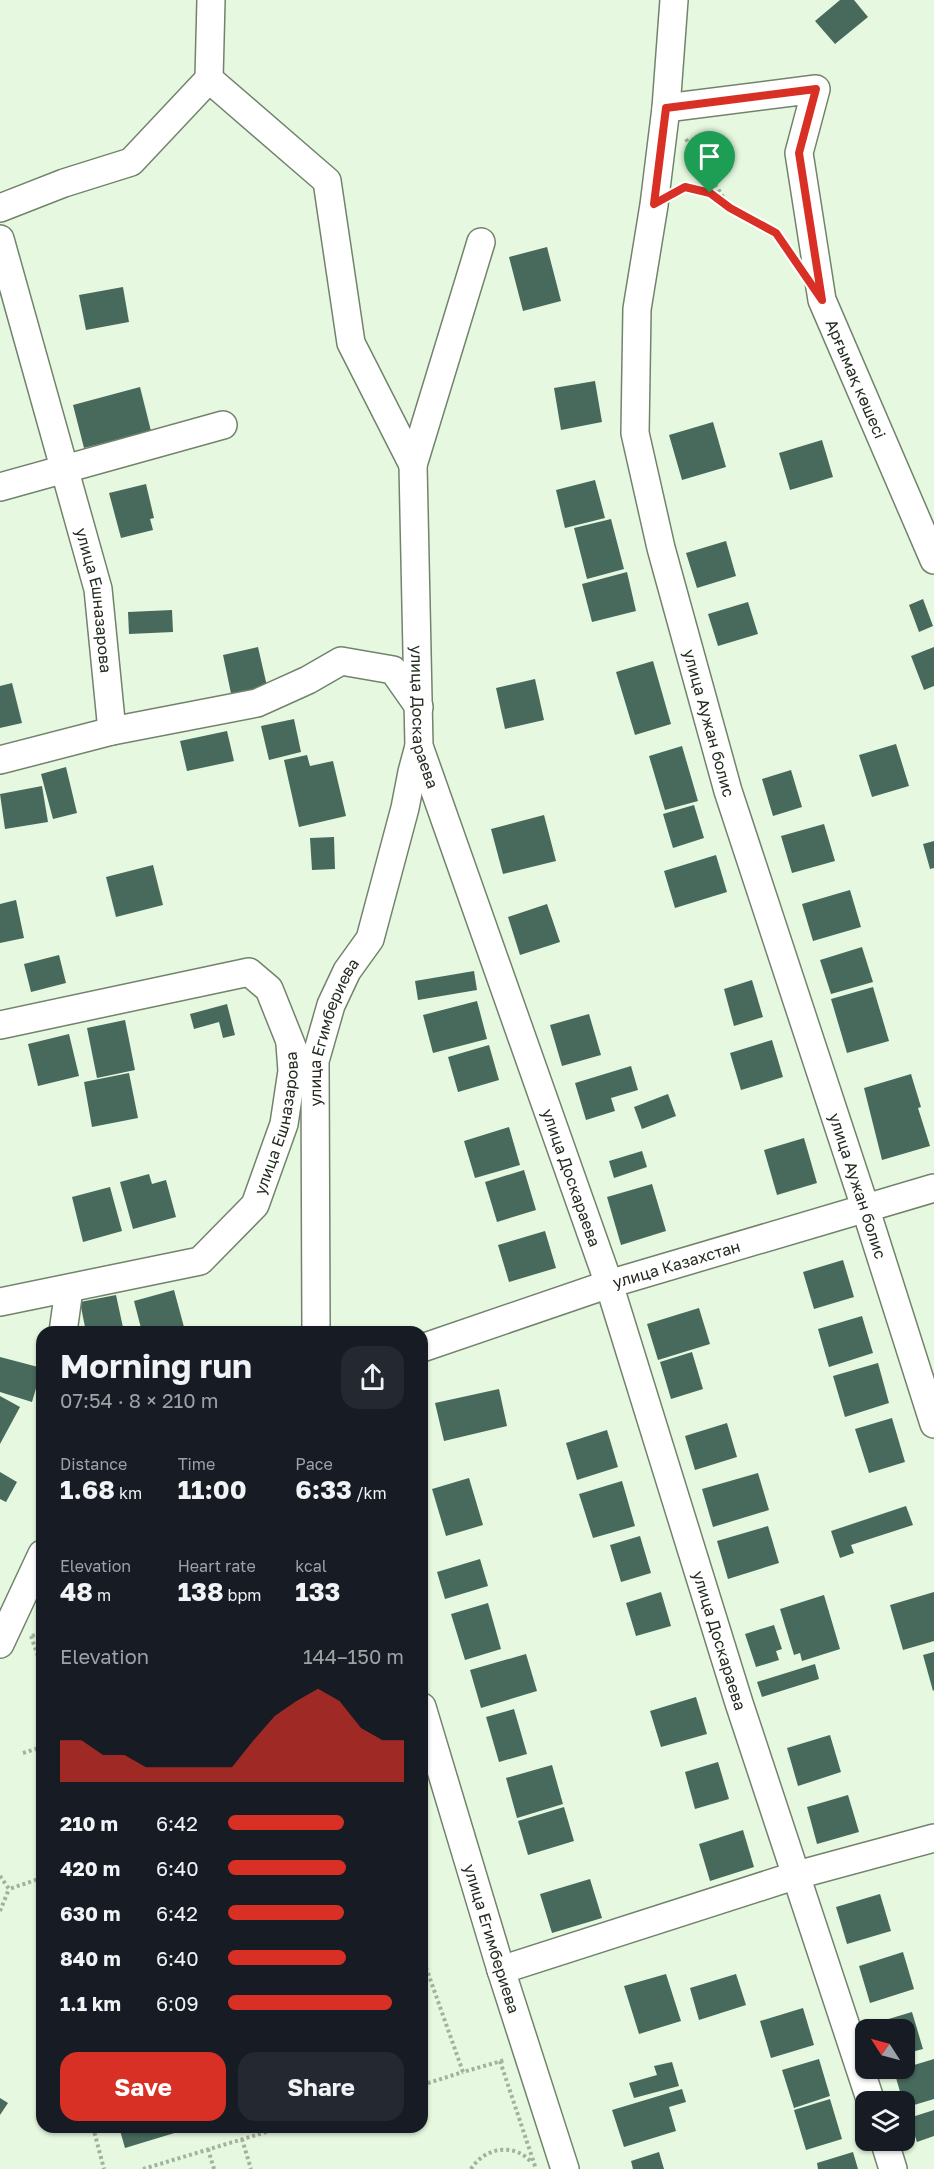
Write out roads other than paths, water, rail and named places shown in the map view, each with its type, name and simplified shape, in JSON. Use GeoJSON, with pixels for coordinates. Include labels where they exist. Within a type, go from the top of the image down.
{"type":"FeatureCollection","features":[{"type":"Feature","properties":{"kind":"street"},"geometry":{"type":"LineString","coordinates":[[0,208],[64,183],[132,162],[209,79],[211,0]]}},
{"type":"Feature","properties":{"kind":"street","name":"улица Аужан болис"},"geometry":{"type":"LineString","coordinates":[[674,0],[666,108],[654,204],[637,309],[635,434],[661,548],[728,791],[934,1424]]}},
{"type":"Feature","properties":{"kind":"street"},"geometry":{"type":"LineString","coordinates":[[209,79],[327,181],[351,343],[413,465]]}},
{"type":"Feature","properties":{"kind":"street","name":"Арғымақ көшесі"},"geometry":{"type":"LineString","coordinates":[[666,108],[816,89],[799,153],[822,300],[934,560]]}},
{"type":"Feature","properties":{"kind":"street","name":"улица Ешназарова"},"geometry":{"type":"LineString","coordinates":[[0,239],[98,589],[112,731]]}},
{"type":"Feature","properties":{"kind":"street","name":"улица Доскараева"},"geometry":{"type":"LineString","coordinates":[[481,242],[413,465],[419,746],[609,1284],[739,1703],[867,2091]]}},
{"type":"Feature","properties":{"kind":"street"},"geometry":{"type":"LineString","coordinates":[[0,487],[223,426]]}},
{"type":"Feature","properties":{"kind":"street"},"geometry":{"type":"LineString","coordinates":[[0,760],[112,731],[257,703],[308,680],[340,661],[393,670],[418,707]]}},
{"type":"Feature","properties":{"kind":"street","name":"улица Егимбериева"},"geometry":{"type":"LineString","coordinates":[[316,1326],[315,1061],[331,1005],[347,971],[369,939],[405,808],[419,746]]}},
{"type":"Feature","properties":{"kind":"street","name":"улица Ешназарова"},"geometry":{"type":"LineString","coordinates":[[0,1025],[249,972],[269,989],[315,1100]]}},
{"type":"Feature","properties":{"kind":"street","name":"улица Ешназарова"},"geometry":{"type":"LineString","coordinates":[[0,1302],[200,1261],[255,1204],[284,1124],[292,1071],[290,1044]]}},
{"type":"Feature","properties":{"kind":"street","name":"улица Казахстан"},"geometry":{"type":"LineString","coordinates":[[428,1346],[609,1284],[934,1188]]}},
{"type":"Feature","properties":{"kind":"street"},"geometry":{"type":"LineString","coordinates":[[64,1326],[69,1289]]}},
{"type":"Feature","properties":{"kind":"street"},"geometry":{"type":"LineString","coordinates":[[0,1644],[36,1567]]}},
{"type":"Feature","properties":{"kind":"street","name":"улица Егимбериева"},"geometry":{"type":"LineString","coordinates":[[428,1727],[501,1970],[565,2169]]}},
{"type":"Feature","properties":{"kind":"street"},"geometry":{"type":"LineString","coordinates":[[501,1970],[797,1875],[934,1838]]}},
{"type":"Feature","properties":{"kind":"street"},"geometry":{"type":"LineString","coordinates":[[887,2151],[893,2169]]}}]}
